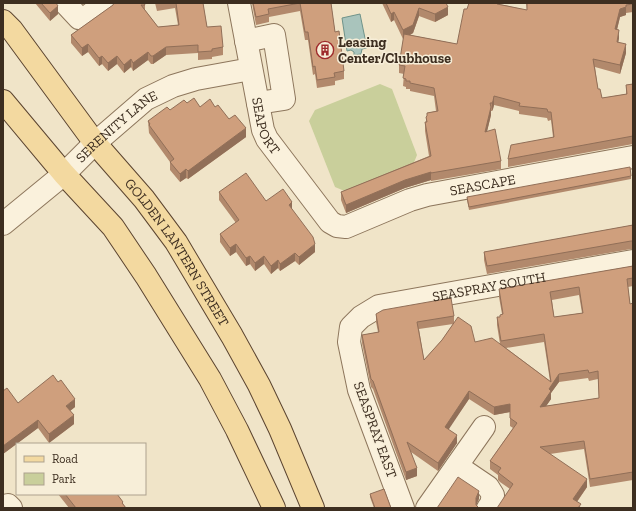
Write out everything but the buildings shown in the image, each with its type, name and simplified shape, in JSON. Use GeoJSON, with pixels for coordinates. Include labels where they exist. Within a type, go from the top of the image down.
{"type":"FeatureCollection","features":[{"type":"Feature","properties":{"kind":"main road","name":"GOLDEN LANTERN STREET"},"geometry":{"type":"LineString","coordinates":[[3,21],[12,30],[96,143],[144,199],[176,242],[232,336],[258,384],[280,429],[313,508]]}},
{"type":"Feature","properties":{"kind":"main road"},"geometry":{"type":"LineString","coordinates":[[3,101],[64,174],[113,227],[179,328],[210,379],[237,430],[274,508]]}},
{"type":"Feature","properties":{"kind":"street"},"geometry":{"type":"LineString","coordinates":[[65,3],[79,18],[88,16],[105,3]]}},
{"type":"Feature","properties":{"kind":"street","name":"SEAPORT"},"geometry":{"type":"LineString","coordinates":[[239,3],[263,130],[267,139],[330,222],[337,226]]}},
{"type":"Feature","properties":{"kind":"street"},"geometry":{"type":"LineString","coordinates":[[246,40],[274,35],[284,98],[258,103]]}},
{"type":"Feature","properties":{"kind":"street","name":"SERENITY LANE"},"geometry":{"type":"LineString","coordinates":[[3,224],[64,174],[96,143],[146,99],[172,86],[196,79],[252,69]]}},
{"type":"Feature","properties":{"kind":"street","name":"SEASCAPE"},"geometry":{"type":"LineString","coordinates":[[337,226],[346,227],[410,200],[427,195],[633,157]]}},
{"type":"Feature","properties":{"kind":"street","name":"SEASPRAY SOUTH"},"geometry":{"type":"LineString","coordinates":[[351,327],[361,317],[379,306],[633,261]]}},
{"type":"Feature","properties":{"kind":"street","name":"SEASPRAY EAST"},"geometry":{"type":"LineString","coordinates":[[351,327],[349,342],[359,390],[403,508]]}},
{"type":"Feature","properties":{"kind":"street"},"geometry":{"type":"LineString","coordinates":[[427,508],[484,427]]}},
{"type":"Feature","properties":{"kind":"street"},"geometry":{"type":"LineString","coordinates":[[457,466],[488,487],[493,495],[491,504],[488,508]]}},
{"type":"Feature","properties":{"kind":"green space"},"geometry":{"type":"Polygon","coordinates":[[[380,84],[392,89],[417,155],[413,165],[347,192],[335,187],[309,121],[315,110],[380,84]]]}},
{"type":"Feature","properties":{"kind":"water"},"geometry":{"type":"Polygon","coordinates":[[[360,14],[367,48],[362,49],[361,54],[354,55],[354,52],[351,50],[347,51],[342,18],[360,14]]]}},
{"type":"Feature","properties":{"kind":"place","name":"Leasing Center/Clubhouse"},"geometry":{"type":"Point","coordinates":[325,50]}}]}
